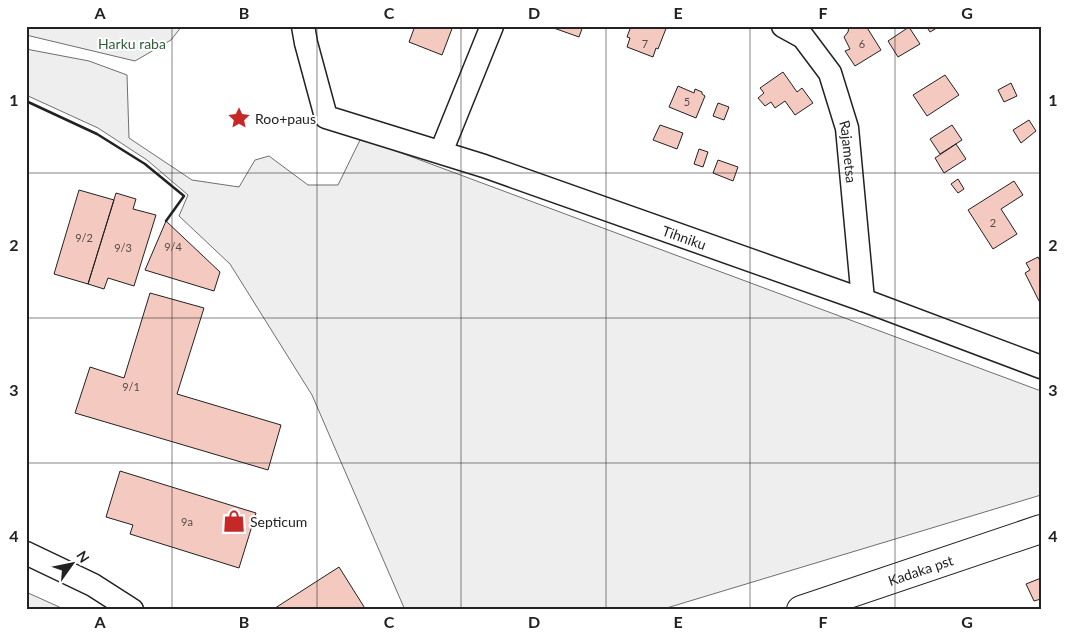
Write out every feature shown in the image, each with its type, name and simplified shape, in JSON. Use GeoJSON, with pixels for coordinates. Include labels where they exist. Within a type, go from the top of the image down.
{"type":"FeatureCollection","features":[{"type":"Feature","properties":{"kind":"main road","name":"Kadaka pst"},"geometry":{"type":"LineString","coordinates":[[802,610],[1041,529]]}},
{"type":"Feature","properties":{"kind":"street","name":"Tihniku"},"geometry":{"type":"LineString","coordinates":[[303,26],[326,117],[484,166],[863,300],[1041,367]]}},
{"type":"Feature","properties":{"kind":"street"},"geometry":{"type":"LineString","coordinates":[[441,152],[492,26]]}},
{"type":"Feature","properties":{"kind":"street","name":"Rajametsa"},"geometry":{"type":"LineString","coordinates":[[783,26],[803,37],[830,73],[848,128],[863,300]]}},
{"type":"Feature","properties":{"kind":"street"},"geometry":{"type":"LineString","coordinates":[[26,553],[93,585],[132,610]]}},
{"type":"Feature","properties":{"kind":"green space","name":"Harku raba"},"geometry":{"type":"Polygon","coordinates":[[[26,26],[182,26],[171,40],[135,61],[26,35],[26,26]]]}},
{"type":"Feature","properties":{"kind":"green space"},"geometry":{"type":"Polygon","coordinates":[[[26,49],[89,61],[127,75],[129,138],[192,180],[239,187],[255,160],[269,156],[308,185],[338,185],[361,138],[1041,391],[1041,495],[660,610],[405,610],[312,395],[230,264],[179,216],[188,195],[147,160],[98,128],[26,95],[26,49]]]}},
{"type":"Feature","properties":{"kind":"green space"},"geometry":{"type":"Polygon","coordinates":[[[26,592],[66,610],[26,610],[26,592]]]}},
{"type":"Feature","properties":{"kind":"building"},"geometry":{"type":"Polygon","coordinates":[[[415,26],[453,26],[442,55],[409,42],[415,26]]]}},
{"type":"Feature","properties":{"kind":"building"},"geometry":{"type":"Polygon","coordinates":[[[548,26],[583,26],[579,37],[548,26]]]}},
{"type":"Feature","properties":{"kind":"building"},"geometry":{"type":"Polygon","coordinates":[[[631,26],[667,26],[653,57],[627,47],[630,38],[627,37],[631,26]]]}},
{"type":"Feature","properties":{"kind":"building"},"geometry":{"type":"Polygon","coordinates":[[[849,26],[866,26],[881,50],[855,66],[845,51],[850,49],[844,37],[848,32],[849,26]]]}},
{"type":"Feature","properties":{"kind":"building"},"geometry":{"type":"Polygon","coordinates":[[[926,26],[940,26],[930,32],[926,26]]]}},
{"type":"Feature","properties":{"kind":"building"},"geometry":{"type":"Polygon","coordinates":[[[909,27],[920,44],[898,57],[888,41],[909,27]]]}},
{"type":"Feature","properties":{"kind":"building"},"geometry":{"type":"Polygon","coordinates":[[[783,72],[797,92],[802,88],[813,103],[795,115],[785,101],[775,108],[771,102],[765,106],[758,98],[764,93],[760,88],[783,72]]]}},
{"type":"Feature","properties":{"kind":"building"},"geometry":{"type":"Polygon","coordinates":[[[945,75],[959,95],[927,116],[913,95],[945,75]]]}},
{"type":"Feature","properties":{"kind":"building"},"geometry":{"type":"Polygon","coordinates":[[[1011,83],[1017,96],[1004,102],[998,90],[1011,83]]]}},
{"type":"Feature","properties":{"kind":"building"},"geometry":{"type":"Polygon","coordinates":[[[678,86],[694,93],[695,89],[702,92],[705,96],[696,118],[669,107],[678,86]]]}},
{"type":"Feature","properties":{"kind":"building"},"geometry":{"type":"Polygon","coordinates":[[[718,103],[729,107],[724,120],[713,116],[718,103]]]}},
{"type":"Feature","properties":{"kind":"building"},"geometry":{"type":"Polygon","coordinates":[[[1029,120],[1036,131],[1021,143],[1013,130],[1029,120]]]}},
{"type":"Feature","properties":{"kind":"building"},"geometry":{"type":"Polygon","coordinates":[[[660,125],[683,133],[677,149],[653,140],[660,125]]]}},
{"type":"Feature","properties":{"kind":"building"},"geometry":{"type":"Polygon","coordinates":[[[952,125],[962,140],[940,154],[930,139],[952,125]]]}},
{"type":"Feature","properties":{"kind":"building"},"geometry":{"type":"Polygon","coordinates":[[[956,144],[966,159],[944,173],[935,158],[956,144]]]}},
{"type":"Feature","properties":{"kind":"building"},"geometry":{"type":"Polygon","coordinates":[[[699,149],[708,152],[703,167],[694,164],[699,149]]]}},
{"type":"Feature","properties":{"kind":"building"},"geometry":{"type":"Polygon","coordinates":[[[718,160],[738,167],[733,181],[713,173],[718,160]]]}},
{"type":"Feature","properties":{"kind":"building"},"geometry":{"type":"Polygon","coordinates":[[[958,179],[964,189],[958,193],[951,184],[958,179]]]}},
{"type":"Feature","properties":{"kind":"building"},"geometry":{"type":"Polygon","coordinates":[[[1014,181],[1023,195],[1001,209],[1017,234],[993,249],[968,210],[1014,181]]]}},
{"type":"Feature","properties":{"kind":"building"},"geometry":{"type":"Polygon","coordinates":[[[79,190],[114,200],[88,284],[54,274],[79,190]]]}},
{"type":"Feature","properties":{"kind":"building"},"geometry":{"type":"Polygon","coordinates":[[[116,193],[136,199],[133,209],[156,215],[134,286],[108,278],[104,289],[88,284],[116,193]]]}},
{"type":"Feature","properties":{"kind":"building"},"geometry":{"type":"Polygon","coordinates":[[[166,221],[220,272],[214,291],[145,270],[166,221]]]}},
{"type":"Feature","properties":{"kind":"building"},"geometry":{"type":"Polygon","coordinates":[[[1038,257],[1041,263],[1041,300],[1039,301],[1025,273],[1030,270],[1026,263],[1038,257]]]}},
{"type":"Feature","properties":{"kind":"building"},"geometry":{"type":"Polygon","coordinates":[[[150,293],[204,308],[177,394],[281,425],[268,470],[75,413],[90,367],[124,378],[150,293]]]}},
{"type":"Feature","properties":{"kind":"building"},"geometry":{"type":"Polygon","coordinates":[[[120,471],[256,513],[239,568],[130,534],[133,525],[106,517],[120,471]]]}},
{"type":"Feature","properties":{"kind":"building"},"geometry":{"type":"Polygon","coordinates":[[[339,567],[366,610],[272,610],[339,567]]]}},
{"type":"Feature","properties":{"kind":"building"},"geometry":{"type":"Polygon","coordinates":[[[1041,578],[1041,599],[1034,601],[1026,584],[1041,578]]]}},
{"type":"Feature","properties":{"kind":"wall"},"geometry":{"type":"LineString","coordinates":[[26,101],[97,134],[145,164],[184,196],[166,221]]}},
{"type":"Feature","properties":{"kind":"place","name":"Roo+paus"},"geometry":{"type":"Point","coordinates":[239,118]}},
{"type":"Feature","properties":{"kind":"place","name":"Septicum"},"geometry":{"type":"Point","coordinates":[234,521]}}]}
